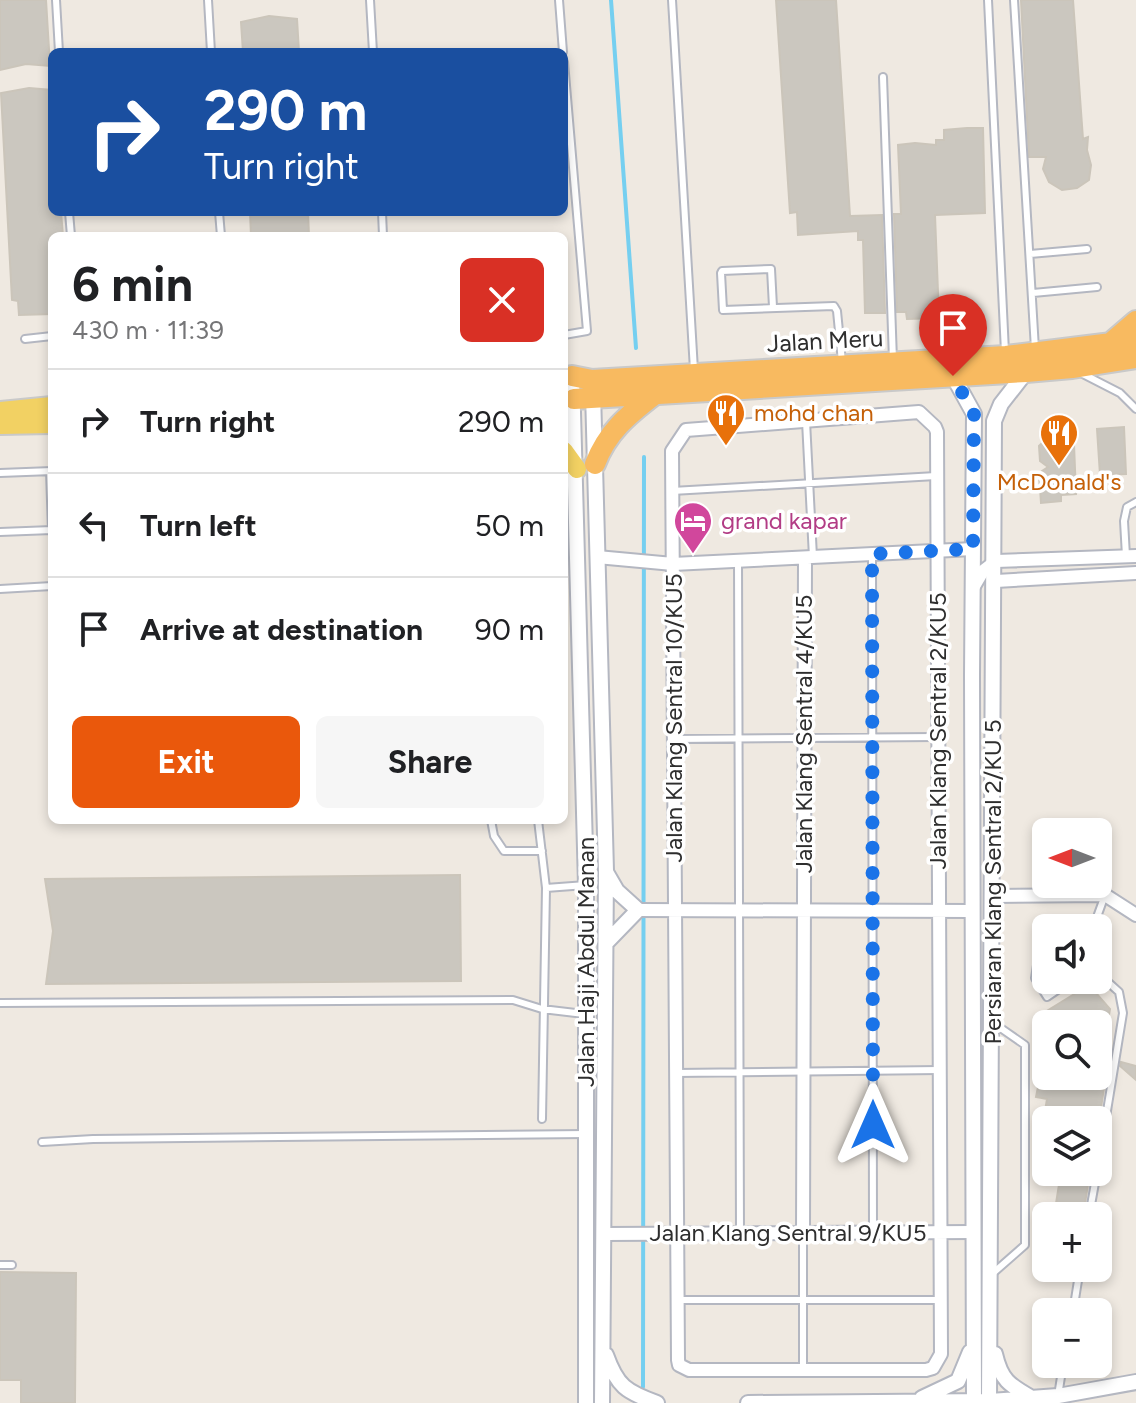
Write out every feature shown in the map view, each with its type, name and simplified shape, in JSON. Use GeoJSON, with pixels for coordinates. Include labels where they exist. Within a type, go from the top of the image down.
{"type":"FeatureCollection","features":[{"type":"Feature","properties":{"kind":"highway"},"geometry":{"type":"LineString","coordinates":[[1108,345],[1136,321]]}},
{"type":"Feature","properties":{"kind":"highway","name":"Jalan Meru"},"geometry":{"type":"LineString","coordinates":[[576,388],[654,395],[953,376],[1136,340]]}},
{"type":"Feature","properties":{"kind":"highway","name":"Jalan Meru"},"geometry":{"type":"LineString","coordinates":[[576,388],[694,374],[1006,356],[1072,368],[1136,358]]}},
{"type":"Feature","properties":{"kind":"highway"},"geometry":{"type":"LineString","coordinates":[[586,466],[623,418],[654,395]]}},
{"type":"Feature","properties":{"kind":"main road"},"geometry":{"type":"LineString","coordinates":[[0,411],[48,406]]}},
{"type":"Feature","properties":{"kind":"main road"},"geometry":{"type":"LineString","coordinates":[[0,425],[48,424]]}},
{"type":"Feature","properties":{"kind":"main road"},"geometry":{"type":"LineString","coordinates":[[568,454],[586,466]]}},
{"type":"Feature","properties":{"kind":"street","name":"Persiaran Klang Sentral 2/KU 5"},"geometry":{"type":"LineString","coordinates":[[990,1402],[996,581],[994,421],[1001,404],[1031,362]]}},
{"type":"Feature","properties":{"kind":"street","name":"Persiaran Klang Sentral 2/KU 5"},"geometry":{"type":"LineString","coordinates":[[953,376],[974,414],[973,1402]]}},
{"type":"Feature","properties":{"kind":"street","name":"Jalan Haji Abdul Manan"},"geometry":{"type":"LineString","coordinates":[[576,388],[597,557],[606,871],[602,1403]]}},
{"type":"Feature","properties":{"kind":"street","name":"Jalan Klang Sentral 10/KU5"},"geometry":{"type":"LineString","coordinates":[[803,1370],[683,1369],[678,1360],[672,451],[686,430],[922,413],[937,432],[938,551]]}},
{"type":"Feature","properties":{"kind":"street","name":"Jalan Haji Abdul Manan"},"geometry":{"type":"LineString","coordinates":[[586,466],[586,1403]]}},
{"type":"Feature","properties":{"kind":"street"},"geometry":{"type":"LineString","coordinates":[[597,557],[673,564],[973,549]]}},
{"type":"Feature","properties":{"kind":"street","name":"Jalan Klang Sentral 2/KU5"},"geometry":{"type":"LineString","coordinates":[[803,1370],[933,1368],[941,1354],[938,551]]}},
{"type":"Feature","properties":{"kind":"street"},"geometry":{"type":"LineString","coordinates":[[972,590],[983,571],[996,561],[1131,556]]}},
{"type":"Feature","properties":{"kind":"street","name":"Jalan Klang Sentral 4/KU5"},"geometry":{"type":"LineString","coordinates":[[803,1233],[804,738],[809,558]]}},
{"type":"Feature","properties":{"kind":"street"},"geometry":{"type":"LineString","coordinates":[[996,581],[1136,573]]}},
{"type":"Feature","properties":{"kind":"street"},"geometry":{"type":"LineString","coordinates":[[972,675],[995,676]]}},
{"type":"Feature","properties":{"kind":"street"},"geometry":{"type":"LineString","coordinates":[[606,871],[617,891],[638,910],[972,911]]}},
{"type":"Feature","properties":{"kind":"street"},"geometry":{"type":"LineString","coordinates":[[993,896],[1032,896]]}},
{"type":"Feature","properties":{"kind":"street"},"geometry":{"type":"LineString","coordinates":[[1110,898],[1131,912]]}},
{"type":"Feature","properties":{"kind":"street"},"geometry":{"type":"LineString","coordinates":[[606,943],[638,910]]}},
{"type":"Feature","properties":{"kind":"street","name":"Jalan Klang Sentral 9/KU5"},"geometry":{"type":"LineString","coordinates":[[604,1234],[973,1232]]}},
{"type":"Feature","properties":{"kind":"street"},"geometry":{"type":"LineString","coordinates":[[991,1338],[998,1367],[1007,1384],[1032,1398]]}},
{"type":"Feature","properties":{"kind":"street"},"geometry":{"type":"LineString","coordinates":[[918,1400],[958,1381],[973,1344]]}},
{"type":"Feature","properties":{"kind":"street"},"geometry":{"type":"LineString","coordinates":[[603,1347],[621,1386],[634,1395],[657,1403]]}},
{"type":"Feature","properties":{"kind":"street"},"geometry":{"type":"LineString","coordinates":[[748,1403],[990,1402],[1058,1396],[1136,1382]]}},
{"type":"Feature","properties":{"kind":"lane"},"geometry":{"type":"LineString","coordinates":[[56,0],[59,48]]}},
{"type":"Feature","properties":{"kind":"lane"},"geometry":{"type":"LineString","coordinates":[[208,0],[211,48]]}},
{"type":"Feature","properties":{"kind":"lane"},"geometry":{"type":"LineString","coordinates":[[370,0],[373,48]]}},
{"type":"Feature","properties":{"kind":"lane"},"geometry":{"type":"LineString","coordinates":[[559,0],[563,48]]}},
{"type":"Feature","properties":{"kind":"lane"},"geometry":{"type":"LineString","coordinates":[[672,0],[694,374]]}},
{"type":"Feature","properties":{"kind":"lane"},"geometry":{"type":"LineString","coordinates":[[988,0],[1006,356]]}},
{"type":"Feature","properties":{"kind":"lane"},"geometry":{"type":"LineString","coordinates":[[1014,0],[1033,293],[1031,362]]}},
{"type":"Feature","properties":{"kind":"lane"},"geometry":{"type":"LineString","coordinates":[[883,77],[893,363]]}},
{"type":"Feature","properties":{"kind":"lane"},"geometry":{"type":"LineString","coordinates":[[568,109],[587,331],[568,334]]}},
{"type":"Feature","properties":{"kind":"lane"},"geometry":{"type":"LineString","coordinates":[[1030,254],[1087,249]]}},
{"type":"Feature","properties":{"kind":"lane"},"geometry":{"type":"LineString","coordinates":[[773,307],[771,269],[722,271],[723,310],[834,306],[842,366]]}},
{"type":"Feature","properties":{"kind":"lane"},"geometry":{"type":"LineString","coordinates":[[1033,293],[1097,287]]}},
{"type":"Feature","properties":{"kind":"lane"},"geometry":{"type":"LineString","coordinates":[[25,339],[48,336]]}},
{"type":"Feature","properties":{"kind":"lane"},"geometry":{"type":"LineString","coordinates":[[1072,368],[1120,393],[1136,409]]}},
{"type":"Feature","properties":{"kind":"lane"},"geometry":{"type":"LineString","coordinates":[[806,421],[810,483],[809,558]]}},
{"type":"Feature","properties":{"kind":"lane"},"geometry":{"type":"LineString","coordinates":[[0,473],[48,471]]}},
{"type":"Feature","properties":{"kind":"lane"},"geometry":{"type":"LineString","coordinates":[[672,491],[937,476]]}},
{"type":"Feature","properties":{"kind":"lane"},"geometry":{"type":"LineString","coordinates":[[1131,556],[1125,514],[1127,507],[1136,502]]}},
{"type":"Feature","properties":{"kind":"lane"},"geometry":{"type":"LineString","coordinates":[[0,532],[48,531]]}},
{"type":"Feature","properties":{"kind":"lane"},"geometry":{"type":"LineString","coordinates":[[872,554],[873,1233]]}},
{"type":"Feature","properties":{"kind":"lane"},"geometry":{"type":"LineString","coordinates":[[738,561],[740,1233]]}},
{"type":"Feature","properties":{"kind":"lane"},"geometry":{"type":"LineString","coordinates":[[0,589],[48,586]]}},
{"type":"Feature","properties":{"kind":"lane"},"geometry":{"type":"LineString","coordinates":[[674,739],[939,737]]}},
{"type":"Feature","properties":{"kind":"lane"},"geometry":{"type":"LineString","coordinates":[[492,824],[494,836],[504,851],[542,851]]}},
{"type":"Feature","properties":{"kind":"lane"},"geometry":{"type":"LineString","coordinates":[[539,824],[546,888],[542,1119]]}},
{"type":"Feature","properties":{"kind":"lane"},"geometry":{"type":"LineString","coordinates":[[546,888],[586,885]]}},
{"type":"Feature","properties":{"kind":"lane"},"geometry":{"type":"LineString","coordinates":[[1108,1106],[1123,1013],[1119,992],[1112,986]]}},
{"type":"Feature","properties":{"kind":"lane"},"geometry":{"type":"LineString","coordinates":[[0,1003],[513,1000],[542,1009],[587,1015]]}},
{"type":"Feature","properties":{"kind":"lane"},"geometry":{"type":"LineString","coordinates":[[992,1022],[1025,1045],[1025,1245],[992,1274]]}},
{"type":"Feature","properties":{"kind":"lane"},"geometry":{"type":"LineString","coordinates":[[676,1073],[940,1070]]}},
{"type":"Feature","properties":{"kind":"lane"},"geometry":{"type":"LineString","coordinates":[[42,1142],[587,1134]]}},
{"type":"Feature","properties":{"kind":"lane"},"geometry":{"type":"LineString","coordinates":[[803,1233],[803,1370]]}},
{"type":"Feature","properties":{"kind":"lane"},"geometry":{"type":"LineString","coordinates":[[0,1265],[12,1265]]}},
{"type":"Feature","properties":{"kind":"lane"},"geometry":{"type":"LineString","coordinates":[[677,1300],[941,1300]]}},
{"type":"Feature","properties":{"kind":"lane"},"geometry":{"type":"LineString","coordinates":[[1058,1396],[1061,1378]]}},
{"type":"Feature","properties":{"kind":"building"},"geometry":{"type":"Polygon","coordinates":[[[0,0],[46,0],[48,66],[26,64],[0,70],[0,0]]]}},
{"type":"Feature","properties":{"kind":"building"},"geometry":{"type":"Polygon","coordinates":[[[776,0],[836,0],[850,216],[882,215],[885,313],[865,313],[863,240],[858,240],[858,231],[798,235],[797,212],[790,213],[776,0]]]}},
{"type":"Feature","properties":{"kind":"building"},"geometry":{"type":"Polygon","coordinates":[[[1021,0],[1073,0],[1083,139],[1088,137],[1091,165],[1089,180],[1077,188],[1062,190],[1049,182],[1043,169],[1046,157],[1029,157],[1021,0]]]}},
{"type":"Feature","properties":{"kind":"building"},"geometry":{"type":"Polygon","coordinates":[[[269,16],[297,19],[299,48],[243,48],[241,22],[269,16]]]}},
{"type":"Feature","properties":{"kind":"building"},"geometry":{"type":"Polygon","coordinates":[[[29,88],[48,90],[48,216],[61,216],[63,232],[48,232],[48,314],[19,315],[18,301],[12,300],[1,93],[29,88]]]}},
{"type":"Feature","properties":{"kind":"building"},"geometry":{"type":"Polygon","coordinates":[[[983,128],[985,213],[935,215],[939,318],[907,319],[906,312],[897,312],[894,214],[901,214],[898,145],[936,145],[936,140],[944,140],[944,130],[983,128]]]}},
{"type":"Feature","properties":{"kind":"building"},"geometry":{"type":"Polygon","coordinates":[[[250,216],[308,216],[309,232],[251,232],[250,216]]]}},
{"type":"Feature","properties":{"kind":"building"},"geometry":{"type":"Polygon","coordinates":[[[1124,427],[1126,474],[1100,475],[1097,429],[1124,427]]]}},
{"type":"Feature","properties":{"kind":"building","name":"McDonald's"},"geometry":{"type":"Polygon","coordinates":[[[1061,432],[1067,434],[1074,444],[1076,494],[1061,495],[1061,501],[1041,503],[1039,473],[1048,467],[1040,461],[1039,446],[1061,432]]]}},
{"type":"Feature","properties":{"kind":"building"},"geometry":{"type":"Polygon","coordinates":[[[460,875],[461,981],[46,984],[53,931],[45,879],[460,875]]]}},
{"type":"Feature","properties":{"kind":"building"},"geometry":{"type":"Polygon","coordinates":[[[1074,994],[1097,994],[1110,1009],[1110,1010],[1048,1010],[1074,994]]]}},
{"type":"Feature","properties":{"kind":"building"},"geometry":{"type":"Polygon","coordinates":[[[1121,1062],[1136,1066],[1136,1080],[1120,1066],[1121,1062]]]}},
{"type":"Feature","properties":{"kind":"building"},"geometry":{"type":"Polygon","coordinates":[[[1037,1090],[1104,1090],[1101,1106],[1046,1106],[1047,1099],[1036,1097],[1037,1090]]]}},
{"type":"Feature","properties":{"kind":"building"},"geometry":{"type":"Polygon","coordinates":[[[1059,1186],[1088,1186],[1085,1202],[1056,1202],[1059,1186]]]}},
{"type":"Feature","properties":{"kind":"building"},"geometry":{"type":"Polygon","coordinates":[[[0,1272],[76,1273],[75,1403],[21,1403],[21,1380],[0,1380],[0,1272]]]}},
{"type":"Feature","properties":{"kind":"waterway"},"geometry":{"type":"LineString","coordinates":[[611,0],[636,348]]}},
{"type":"Feature","properties":{"kind":"waterway"},"geometry":{"type":"LineString","coordinates":[[643,1387],[644,457]]}},
{"type":"Feature","properties":{"kind":"place","name":"mohd chan"},"geometry":{"type":"Point","coordinates":[726,447]}},
{"type":"Feature","properties":{"kind":"place","name":"McDonald's"},"geometry":{"type":"Point","coordinates":[1059,467]}},
{"type":"Feature","properties":{"kind":"place","name":"grand kapar"},"geometry":{"type":"Point","coordinates":[693,555]}},
{"type":"Feature","properties":{"kind":"route"},"geometry":{"type":"LineString","coordinates":[[873,1125],[872,554],[973,549],[974,414],[953,376]]}}]}
